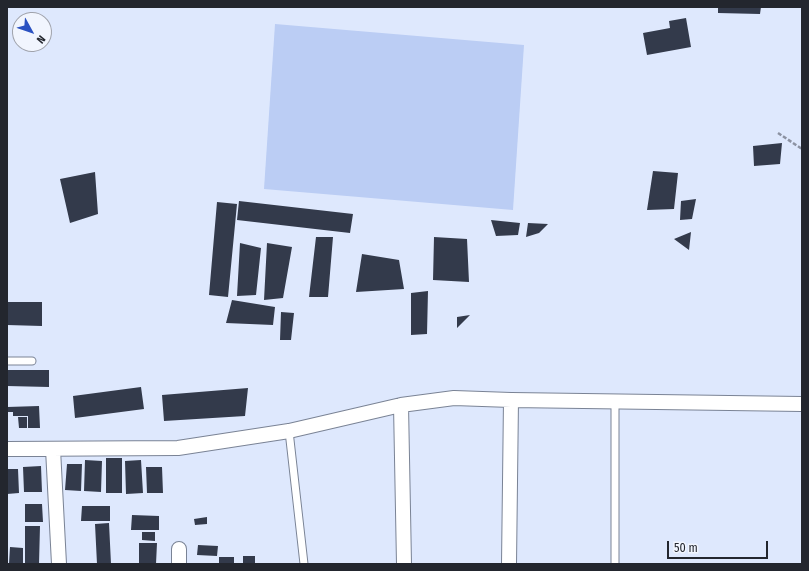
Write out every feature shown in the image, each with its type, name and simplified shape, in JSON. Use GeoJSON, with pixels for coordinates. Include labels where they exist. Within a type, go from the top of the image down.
{"type":"FeatureCollection","features":[{"type":"Feature","properties":{"kind":"street"},"geometry":{"type":"LineString","coordinates":[[7,449],[178,448],[289,431],[402,405],[454,398],[802,404]]}},
{"type":"Feature","properties":{"kind":"street"},"geometry":{"type":"LineString","coordinates":[[509,564],[511,400]]}},
{"type":"Feature","properties":{"kind":"street"},"geometry":{"type":"LineString","coordinates":[[402,405],[404,564]]}},
{"type":"Feature","properties":{"kind":"street"},"geometry":{"type":"LineString","coordinates":[[53,449],[59,564]]}},
{"type":"Feature","properties":{"kind":"street"},"geometry":{"type":"LineString","coordinates":[[179,549],[179,564]]}},
{"type":"Feature","properties":{"kind":"lane"},"geometry":{"type":"LineString","coordinates":[[7,361],[32,361]]}},
{"type":"Feature","properties":{"kind":"lane"},"geometry":{"type":"LineString","coordinates":[[615,400],[615,564]]}},
{"type":"Feature","properties":{"kind":"lane"},"geometry":{"type":"LineString","coordinates":[[289,431],[304,564]]}},
{"type":"Feature","properties":{"kind":"path"},"geometry":{"type":"LineString","coordinates":[[778,133],[802,149]]}},
{"type":"Feature","properties":{"kind":"shaded area"},"geometry":{"type":"Polygon","coordinates":[[[275,24],[524,45],[513,210],[264,189],[275,24]]]}},
{"type":"Feature","properties":{"kind":"building"},"geometry":{"type":"Polygon","coordinates":[[[718,7],[761,7],[760,14],[718,13],[718,7]]]}},
{"type":"Feature","properties":{"kind":"building"},"geometry":{"type":"Polygon","coordinates":[[[686,18],[691,47],[647,55],[643,33],[670,28],[669,21],[686,18]]]}},
{"type":"Feature","properties":{"kind":"building"},"geometry":{"type":"Polygon","coordinates":[[[782,143],[780,164],[754,166],[753,146],[782,143]]]}},
{"type":"Feature","properties":{"kind":"building"},"geometry":{"type":"Polygon","coordinates":[[[653,171],[678,173],[674,209],[647,210],[653,171]]]}},
{"type":"Feature","properties":{"kind":"building"},"geometry":{"type":"Polygon","coordinates":[[[95,172],[98,214],[70,223],[60,179],[95,172]]]}},
{"type":"Feature","properties":{"kind":"building"},"geometry":{"type":"Polygon","coordinates":[[[696,199],[692,219],[680,220],[681,201],[696,199]]]}},
{"type":"Feature","properties":{"kind":"building"},"geometry":{"type":"Polygon","coordinates":[[[239,201],[353,214],[350,233],[237,220],[239,201]]]}},
{"type":"Feature","properties":{"kind":"building"},"geometry":{"type":"Polygon","coordinates":[[[217,202],[237,204],[228,297],[209,295],[217,202]]]}},
{"type":"Feature","properties":{"kind":"building"},"geometry":{"type":"Polygon","coordinates":[[[491,220],[520,223],[518,235],[496,236],[491,220]]]}},
{"type":"Feature","properties":{"kind":"building"},"geometry":{"type":"Polygon","coordinates":[[[528,223],[548,224],[539,233],[526,237],[528,223]]]}},
{"type":"Feature","properties":{"kind":"building"},"geometry":{"type":"Polygon","coordinates":[[[691,232],[689,250],[674,239],[691,232]]]}},
{"type":"Feature","properties":{"kind":"building"},"geometry":{"type":"Polygon","coordinates":[[[316,237],[333,237],[328,297],[309,297],[316,237]]]}},
{"type":"Feature","properties":{"kind":"building"},"geometry":{"type":"Polygon","coordinates":[[[434,237],[467,239],[469,282],[433,280],[434,237]]]}},
{"type":"Feature","properties":{"kind":"building"},"geometry":{"type":"Polygon","coordinates":[[[240,243],[261,248],[256,295],[237,296],[240,243]]]}},
{"type":"Feature","properties":{"kind":"building"},"geometry":{"type":"Polygon","coordinates":[[[267,243],[292,247],[283,298],[264,300],[267,243]]]}},
{"type":"Feature","properties":{"kind":"building"},"geometry":{"type":"Polygon","coordinates":[[[362,254],[399,260],[404,289],[356,292],[362,254]]]}},
{"type":"Feature","properties":{"kind":"building"},"geometry":{"type":"Polygon","coordinates":[[[428,291],[427,334],[411,335],[411,293],[428,291]]]}},
{"type":"Feature","properties":{"kind":"building"},"geometry":{"type":"Polygon","coordinates":[[[232,300],[275,307],[273,325],[226,323],[232,300]]]}},
{"type":"Feature","properties":{"kind":"building"},"geometry":{"type":"Polygon","coordinates":[[[7,302],[42,302],[42,326],[7,325],[7,302]]]}},
{"type":"Feature","properties":{"kind":"building"},"geometry":{"type":"Polygon","coordinates":[[[281,312],[294,313],[291,340],[280,340],[281,312]]]}},
{"type":"Feature","properties":{"kind":"building"},"geometry":{"type":"Polygon","coordinates":[[[470,315],[457,328],[457,317],[470,315]]]}},
{"type":"Feature","properties":{"kind":"building"},"geometry":{"type":"Polygon","coordinates":[[[7,370],[49,370],[49,387],[7,386],[7,370]]]}},
{"type":"Feature","properties":{"kind":"building"},"geometry":{"type":"Polygon","coordinates":[[[141,387],[144,409],[75,418],[73,396],[141,387]]]}},
{"type":"Feature","properties":{"kind":"building"},"geometry":{"type":"Polygon","coordinates":[[[248,388],[245,416],[164,421],[162,395],[248,388]]]}},
{"type":"Feature","properties":{"kind":"building"},"geometry":{"type":"Polygon","coordinates":[[[39,406],[40,428],[28,428],[28,416],[13,416],[13,412],[7,412],[7,407],[39,406]]]}},
{"type":"Feature","properties":{"kind":"building"},"geometry":{"type":"Polygon","coordinates":[[[18,417],[27,417],[27,428],[19,428],[18,417]]]}},
{"type":"Feature","properties":{"kind":"building"},"geometry":{"type":"Polygon","coordinates":[[[106,458],[122,458],[122,493],[106,493],[106,458]]]}},
{"type":"Feature","properties":{"kind":"building"},"geometry":{"type":"Polygon","coordinates":[[[85,460],[102,461],[101,492],[84,491],[85,460]]]}},
{"type":"Feature","properties":{"kind":"building"},"geometry":{"type":"Polygon","coordinates":[[[141,460],[143,493],[126,494],[125,461],[141,460]]]}},
{"type":"Feature","properties":{"kind":"building"},"geometry":{"type":"Polygon","coordinates":[[[67,464],[82,464],[81,491],[65,490],[67,464]]]}},
{"type":"Feature","properties":{"kind":"building"},"geometry":{"type":"Polygon","coordinates":[[[41,466],[42,492],[24,492],[23,467],[41,466]]]}},
{"type":"Feature","properties":{"kind":"building"},"geometry":{"type":"Polygon","coordinates":[[[146,467],[162,467],[163,493],[147,493],[146,467]]]}},
{"type":"Feature","properties":{"kind":"building"},"geometry":{"type":"Polygon","coordinates":[[[7,469],[18,469],[19,493],[7,494],[7,469]]]}},
{"type":"Feature","properties":{"kind":"building"},"geometry":{"type":"Polygon","coordinates":[[[25,504],[42,504],[43,522],[25,522],[25,504]]]}},
{"type":"Feature","properties":{"kind":"building"},"geometry":{"type":"Polygon","coordinates":[[[82,506],[110,506],[110,521],[81,521],[82,506]]]}},
{"type":"Feature","properties":{"kind":"building"},"geometry":{"type":"Polygon","coordinates":[[[132,515],[159,516],[159,530],[131,530],[132,515]]]}},
{"type":"Feature","properties":{"kind":"building"},"geometry":{"type":"Polygon","coordinates":[[[207,517],[207,524],[195,525],[194,519],[207,517]]]}},
{"type":"Feature","properties":{"kind":"building"},"geometry":{"type":"Polygon","coordinates":[[[109,523],[111,564],[97,564],[95,524],[109,523]]]}},
{"type":"Feature","properties":{"kind":"building"},"geometry":{"type":"Polygon","coordinates":[[[25,526],[40,526],[39,564],[25,564],[25,526]]]}},
{"type":"Feature","properties":{"kind":"building"},"geometry":{"type":"Polygon","coordinates":[[[142,532],[155,532],[155,541],[142,540],[142,532]]]}},
{"type":"Feature","properties":{"kind":"building"},"geometry":{"type":"Polygon","coordinates":[[[139,543],[157,543],[156,564],[139,564],[139,543]]]}},
{"type":"Feature","properties":{"kind":"building"},"geometry":{"type":"Polygon","coordinates":[[[198,545],[218,546],[217,556],[197,555],[198,545]]]}},
{"type":"Feature","properties":{"kind":"building"},"geometry":{"type":"Polygon","coordinates":[[[10,547],[23,548],[23,564],[9,564],[10,547]]]}},
{"type":"Feature","properties":{"kind":"building"},"geometry":{"type":"Polygon","coordinates":[[[243,556],[255,556],[255,564],[243,564],[243,556]]]}},
{"type":"Feature","properties":{"kind":"building"},"geometry":{"type":"Polygon","coordinates":[[[219,557],[234,557],[234,564],[219,564],[219,557]]]}}]}
